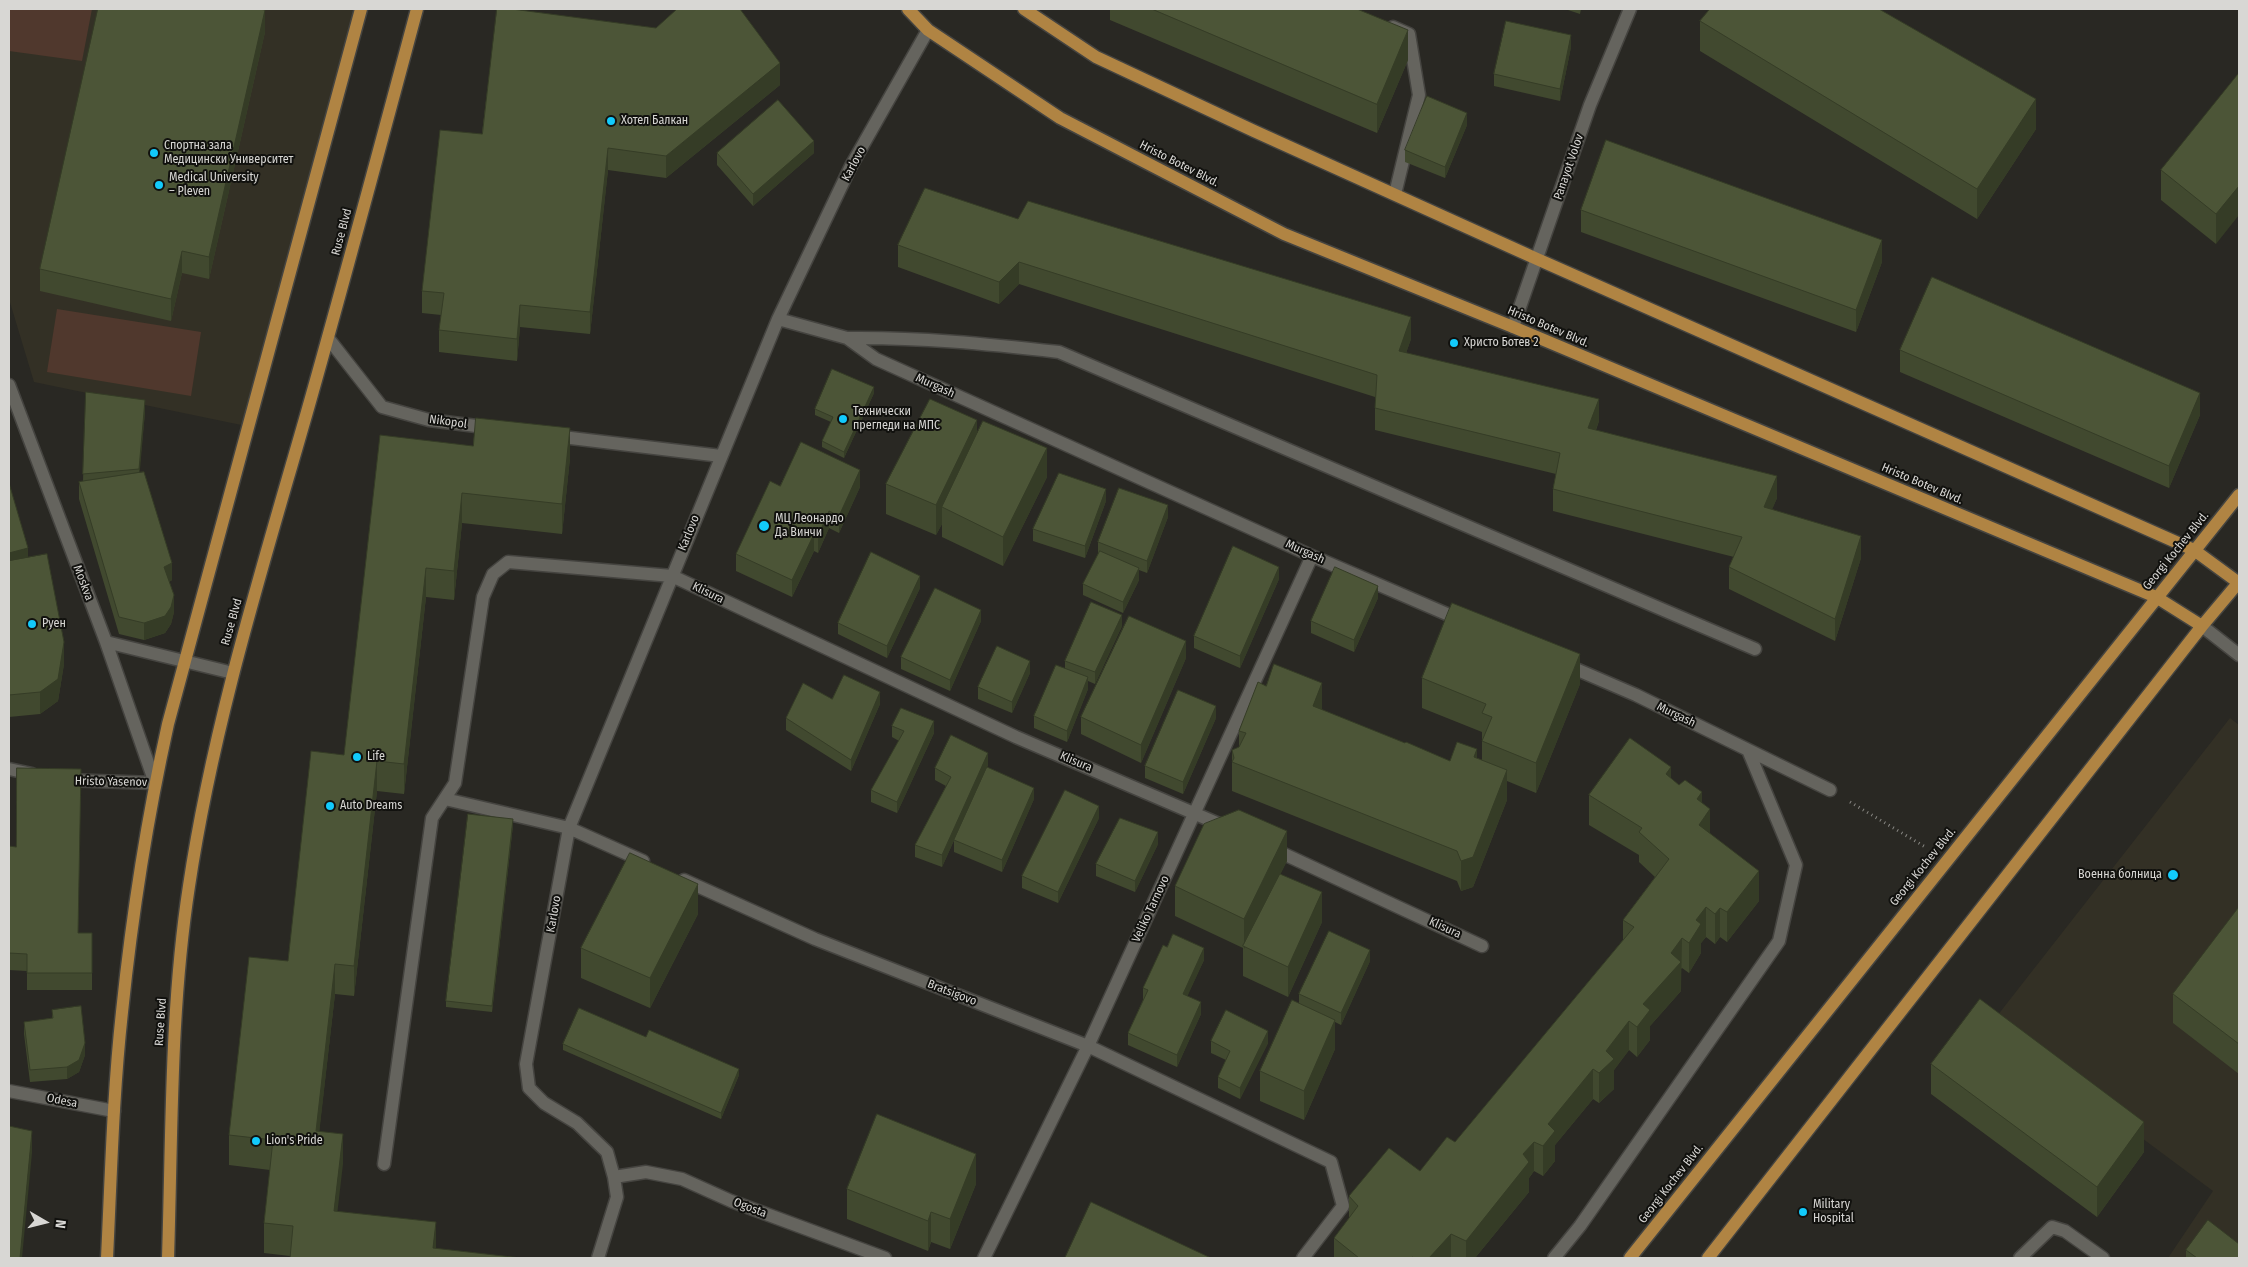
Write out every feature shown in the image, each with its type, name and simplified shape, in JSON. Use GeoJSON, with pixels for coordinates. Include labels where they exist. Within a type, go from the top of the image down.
{"type":"FeatureCollection","features":[{"type":"Feature","properties":{"kind":"main road"},"geometry":{"type":"LineString","coordinates":[[107,1258],[121,1014],[132,918],[155,783],[168,724],[361,9]]}},
{"type":"Feature","properties":{"kind":"main road","name":"Ruse Blvd"},"geometry":{"type":"LineString","coordinates":[[168,1258],[173,1052],[179,960],[200,820],[233,673],[328,338],[417,9]]}},
{"type":"Feature","properties":{"kind":"main road","name":"Hristo Botev Blvd."},"geometry":{"type":"LineString","coordinates":[[908,9],[928,30],[1060,118],[1284,234],[1512,327],[2156,597],[2202,626]]}},
{"type":"Feature","properties":{"kind":"main road"},"geometry":{"type":"LineString","coordinates":[[1024,9],[1096,57],[1537,259],[2194,550],[2239,583],[2202,626],[1708,1258]]}},
{"type":"Feature","properties":{"kind":"main road","name":"Georgi Kochev Blvd."},"geometry":{"type":"LineString","coordinates":[[1630,1258],[1946,859],[2239,494]]}},
{"type":"Feature","properties":{"kind":"street","name":"Panayot Volov"},"geometry":{"type":"LineString","coordinates":[[1512,327],[1590,105],[1630,9]]}},
{"type":"Feature","properties":{"kind":"street"},"geometry":{"type":"LineString","coordinates":[[1385,23],[1409,34],[1419,95],[1395,194]]}},
{"type":"Feature","properties":{"kind":"street","name":"Karlovo"},"geometry":{"type":"LineString","coordinates":[[598,1258],[617,1197],[607,1152],[576,1123],[544,1103],[529,1088],[526,1064],[569,828],[778,320],[852,166],[928,30]]}},
{"type":"Feature","properties":{"kind":"street","name":"Murgash"},"geometry":{"type":"LineString","coordinates":[[778,320],[847,338],[876,359],[1312,556],[1474,626]]}},
{"type":"Feature","properties":{"kind":"street"},"geometry":{"type":"LineString","coordinates":[[847,338],[898,337],[944,340],[1059,352],[1755,649]]}},
{"type":"Feature","properties":{"kind":"street","name":"Nikopol"},"geometry":{"type":"LineString","coordinates":[[328,338],[382,407],[428,420],[506,430]]}},
{"type":"Feature","properties":{"kind":"street","name":"Moskva"},"geometry":{"type":"LineString","coordinates":[[9,385],[14,413],[106,642],[155,783]]}},
{"type":"Feature","properties":{"kind":"street"},"geometry":{"type":"LineString","coordinates":[[545,434],[721,456]]}},
{"type":"Feature","properties":{"kind":"street","name":"Veliko Tarnovo"},"geometry":{"type":"LineString","coordinates":[[984,1258],[1088,1046],[1312,556]]}},
{"type":"Feature","properties":{"kind":"street"},"geometry":{"type":"LineString","coordinates":[[384,1164],[432,818],[455,783],[483,596],[493,574],[508,562],[672,576]]}},
{"type":"Feature","properties":{"kind":"street","name":"Klisura"},"geometry":{"type":"LineString","coordinates":[[672,576],[1016,737],[1240,834]]}},
{"type":"Feature","properties":{"kind":"street"},"geometry":{"type":"LineString","coordinates":[[2202,626],[2239,655]]}},
{"type":"Feature","properties":{"kind":"street"},"geometry":{"type":"LineString","coordinates":[[106,642],[233,673]]}},
{"type":"Feature","properties":{"kind":"street","name":"Murgash"},"geometry":{"type":"LineString","coordinates":[[1555,660],[1636,695],[1830,790]]}},
{"type":"Feature","properties":{"kind":"street"},"geometry":{"type":"LineString","coordinates":[[1554,1258],[1580,1226],[1779,941],[1796,865],[1748,750]]}},
{"type":"Feature","properties":{"kind":"street","name":"Hristo Yasenov"},"geometry":{"type":"LineString","coordinates":[[9,769],[73,781],[155,783]]}},
{"type":"Feature","properties":{"kind":"street"},"geometry":{"type":"LineString","coordinates":[[444,799],[569,828],[651,865]]}},
{"type":"Feature","properties":{"kind":"street","name":"Klisura"},"geometry":{"type":"LineString","coordinates":[[1258,842],[1482,946]]}},
{"type":"Feature","properties":{"kind":"street","name":"Bratsigovo"},"geometry":{"type":"LineString","coordinates":[[670,873],[815,939],[1088,1046],[1331,1162],[1343,1206],[1303,1258]]}},
{"type":"Feature","properties":{"kind":"street","name":"Odesa"},"geometry":{"type":"LineString","coordinates":[[9,1091],[114,1112]]}},
{"type":"Feature","properties":{"kind":"street","name":"Ogosta"},"geometry":{"type":"LineString","coordinates":[[614,1177],[646,1172],[682,1179],[731,1201],[884,1258]]}},
{"type":"Feature","properties":{"kind":"street"},"geometry":{"type":"LineString","coordinates":[[2020,1258],[2052,1227],[2065,1230],[2103,1258]]}},
{"type":"Feature","properties":{"kind":"path"},"geometry":{"type":"LineString","coordinates":[[1830,790],[1946,859]]}},
{"type":"Feature","properties":{"kind":"shaded area","name":"Medical University – Pleven"},"geometry":{"type":"Polygon","coordinates":[[[9,9],[354,9],[251,427],[34,382],[9,299],[9,9]]]}},
{"type":"Feature","properties":{"kind":"shaded area"},"geometry":{"type":"Polygon","coordinates":[[[9,9],[92,9],[82,61],[9,51],[9,9]]]}},
{"type":"Feature","properties":{"kind":"shaded area"},"geometry":{"type":"Polygon","coordinates":[[[57,309],[201,332],[191,396],[47,372],[57,309]]]}},
{"type":"Feature","properties":{"kind":"shaded area","name":"Военна болница"},"geometry":{"type":"Polygon","coordinates":[[[2230,718],[2239,725],[2239,1258],[2168,1258],[2213,1191],[1990,1025],[2230,718]]]}},
{"type":"Feature","properties":{"kind":"building","name":"Спортна зала Медицински Университет"},"geometry":{"type":"Polygon","coordinates":[[[98,9],[265,10],[209,257],[182,251],[171,299],[40,269],[98,9]]]}},
{"type":"Feature","properties":{"kind":"building"},"geometry":{"type":"Polygon","coordinates":[[[497,9],[512,9],[656,28],[677,9],[740,9],[780,63],[666,156],[608,148],[590,312],[520,305],[517,339],[439,330],[444,293],[422,291],[440,130],[482,134],[497,9]]]}},
{"type":"Feature","properties":{"kind":"building"},"geometry":{"type":"Polygon","coordinates":[[[1152,9],[1357,9],[1408,30],[1377,104],[1152,9]]]}},
{"type":"Feature","properties":{"kind":"building"},"geometry":{"type":"Polygon","coordinates":[[[1710,9],[1879,9],[2036,99],[1977,189],[1700,21],[1710,9]]]}},
{"type":"Feature","properties":{"kind":"building"},"geometry":{"type":"Polygon","coordinates":[[[1506,21],[1571,35],[1560,89],[1494,74],[1506,21]]]}},
{"type":"Feature","properties":{"kind":"building"},"geometry":{"type":"Polygon","coordinates":[[[2239,73],[2239,186],[2216,214],[2161,170],[2239,73]]]}},
{"type":"Feature","properties":{"kind":"building"},"geometry":{"type":"Polygon","coordinates":[[[1427,96],[1467,113],[1445,167],[1405,150],[1427,96]]]}},
{"type":"Feature","properties":{"kind":"building"},"geometry":{"type":"Polygon","coordinates":[[[778,100],[814,141],[753,194],[717,153],[778,100]]]}},
{"type":"Feature","properties":{"kind":"building"},"geometry":{"type":"Polygon","coordinates":[[[1606,140],[1882,240],[1856,310],[1581,210],[1606,140]]]}},
{"type":"Feature","properties":{"kind":"building"},"geometry":{"type":"Polygon","coordinates":[[[925,188],[1018,219],[1028,201],[1411,317],[1399,351],[1599,399],[1588,428],[1777,476],[1764,507],[1861,536],[1835,619],[1729,567],[1742,537],[1553,489],[1560,453],[1375,408],[1377,375],[1019,262],[999,282],[898,245],[925,188]]]}},
{"type":"Feature","properties":{"kind":"building"},"geometry":{"type":"Polygon","coordinates":[[[1932,277],[2200,393],[2169,466],[1900,350],[1932,277]]]}},
{"type":"Feature","properties":{"kind":"building","name":"Технически прегледи на МПС"},"geometry":{"type":"Polygon","coordinates":[[[832,369],[874,387],[844,452],[822,441],[833,417],[815,409],[832,369]]]}},
{"type":"Feature","properties":{"kind":"building"},"geometry":{"type":"Polygon","coordinates":[[[86,392],[145,400],[139,469],[83,474],[86,392]]]}},
{"type":"Feature","properties":{"kind":"building"},"geometry":{"type":"Polygon","coordinates":[[[930,399],[977,420],[936,505],[886,484],[930,399]]]}},
{"type":"Feature","properties":{"kind":"building"},"geometry":{"type":"Polygon","coordinates":[[[476,418],[570,428],[562,504],[462,493],[454,571],[426,568],[404,764],[377,761],[354,966],[335,964],[316,1131],[343,1134],[334,1211],[436,1222],[433,1248],[521,1258],[290,1258],[293,1226],[264,1223],[273,1140],[229,1135],[249,957],[288,961],[311,751],[344,755],[380,435],[473,446],[476,418]]]}},
{"type":"Feature","properties":{"kind":"building"},"geometry":{"type":"Polygon","coordinates":[[[983,421],[1047,448],[1003,537],[942,507],[983,421]]]}},
{"type":"Feature","properties":{"kind":"building"},"geometry":{"type":"Polygon","coordinates":[[[801,442],[860,470],[839,516],[829,511],[818,536],[814,534],[792,580],[736,554],[770,481],[780,486],[801,442]]]}},
{"type":"Feature","properties":{"kind":"building"},"geometry":{"type":"Polygon","coordinates":[[[144,472],[172,563],[164,567],[174,595],[171,607],[165,616],[144,623],[119,617],[79,482],[144,472]]]}},
{"type":"Feature","properties":{"kind":"building"},"geometry":{"type":"Polygon","coordinates":[[[1059,473],[1106,489],[1085,546],[1033,529],[1059,473]]]}},
{"type":"Feature","properties":{"kind":"building"},"geometry":{"type":"Polygon","coordinates":[[[9,483],[28,548],[9,553],[9,483]]]}},
{"type":"Feature","properties":{"kind":"building"},"geometry":{"type":"Polygon","coordinates":[[[1119,488],[1168,505],[1147,561],[1098,542],[1119,488]]]}},
{"type":"Feature","properties":{"kind":"building"},"geometry":{"type":"Polygon","coordinates":[[[1233,546],[1279,567],[1240,656],[1194,636],[1233,546]]]}},
{"type":"Feature","properties":{"kind":"building"},"geometry":{"type":"Polygon","coordinates":[[[1100,551],[1139,568],[1123,602],[1083,584],[1100,551]]]}},
{"type":"Feature","properties":{"kind":"building"},"geometry":{"type":"Polygon","coordinates":[[[871,552],[920,576],[887,646],[838,623],[871,552]]]}},
{"type":"Feature","properties":{"kind":"building","name":"Руен"},"geometry":{"type":"Polygon","coordinates":[[[47,554],[64,642],[58,679],[40,692],[9,695],[9,561],[47,554]]]}},
{"type":"Feature","properties":{"kind":"building"},"geometry":{"type":"Polygon","coordinates":[[[1335,567],[1378,586],[1354,640],[1311,621],[1335,567]]]}},
{"type":"Feature","properties":{"kind":"building"},"geometry":{"type":"Polygon","coordinates":[[[935,588],[981,610],[950,680],[901,657],[935,588]]]}},
{"type":"Feature","properties":{"kind":"building"},"geometry":{"type":"Polygon","coordinates":[[[1091,602],[1122,615],[1095,672],[1065,661],[1091,602]]]}},
{"type":"Feature","properties":{"kind":"building"},"geometry":{"type":"Polygon","coordinates":[[[1452,603],[1580,654],[1536,763],[1482,741],[1492,717],[1482,713],[1486,704],[1422,678],[1452,603]]]}},
{"type":"Feature","properties":{"kind":"building"},"geometry":{"type":"Polygon","coordinates":[[[1129,616],[1186,641],[1141,745],[1081,717],[1129,616]]]}},
{"type":"Feature","properties":{"kind":"building"},"geometry":{"type":"Polygon","coordinates":[[[997,646],[1030,661],[1012,702],[978,687],[997,646]]]}},
{"type":"Feature","properties":{"kind":"building"},"geometry":{"type":"Polygon","coordinates":[[[1274,664],[1322,683],[1313,706],[1450,761],[1457,742],[1477,749],[1474,757],[1507,770],[1473,857],[1461,861],[1457,851],[1232,762],[1234,758],[1232,750],[1239,747],[1246,733],[1239,731],[1258,682],[1266,686],[1274,664]]]}},
{"type":"Feature","properties":{"kind":"building"},"geometry":{"type":"Polygon","coordinates":[[[1056,665],[1088,677],[1067,731],[1034,716],[1056,665]]]}},
{"type":"Feature","properties":{"kind":"building"},"geometry":{"type":"Polygon","coordinates":[[[844,675],[880,692],[851,760],[786,718],[803,683],[832,699],[844,675]]]}},
{"type":"Feature","properties":{"kind":"building"},"geometry":{"type":"Polygon","coordinates":[[[1178,690],[1216,706],[1183,782],[1145,766],[1178,690]]]}},
{"type":"Feature","properties":{"kind":"building"},"geometry":{"type":"Polygon","coordinates":[[[901,708],[934,721],[897,802],[871,790],[904,731],[892,726],[901,708]]]}},
{"type":"Feature","properties":{"kind":"building"},"geometry":{"type":"Polygon","coordinates":[[[951,735],[988,753],[942,855],[915,845],[951,777],[935,768],[951,735]]]}},
{"type":"Feature","properties":{"kind":"building"},"geometry":{"type":"Polygon","coordinates":[[[1630,738],[1671,767],[1666,774],[1679,785],[1685,780],[1702,792],[1697,799],[1710,809],[1699,825],[1759,871],[1727,912],[1720,908],[1715,914],[1706,907],[1696,920],[1701,924],[1689,943],[1682,938],[1671,953],[1681,962],[1643,1004],[1650,1010],[1637,1027],[1629,1021],[1606,1051],[1614,1059],[1599,1073],[1593,1069],[1548,1124],[1555,1131],[1543,1146],[1534,1142],[1523,1154],[1529,1162],[1466,1241],[1451,1234],[1429,1258],[1359,1258],[1334,1238],[1358,1206],[1349,1196],[1389,1148],[1420,1171],[1447,1137],[1455,1142],[1634,927],[1623,920],[1669,859],[1639,832],[1642,828],[1589,795],[1630,738]]]}},
{"type":"Feature","properties":{"kind":"building"},"geometry":{"type":"Polygon","coordinates":[[[987,767],[1034,788],[1002,860],[954,840],[987,767]]]}},
{"type":"Feature","properties":{"kind":"building"},"geometry":{"type":"Polygon","coordinates":[[[17,768],[81,769],[78,933],[92,933],[92,973],[27,973],[27,954],[9,953],[9,846],[16,847],[17,768]]]}},
{"type":"Feature","properties":{"kind":"building"},"geometry":{"type":"Polygon","coordinates":[[[1065,790],[1099,806],[1058,892],[1022,876],[1065,790]]]}},
{"type":"Feature","properties":{"kind":"building"},"geometry":{"type":"Polygon","coordinates":[[[1239,810],[1287,831],[1244,919],[1175,886],[1204,824],[1239,810]]]}},
{"type":"Feature","properties":{"kind":"building"},"geometry":{"type":"Polygon","coordinates":[[[468,814],[513,819],[492,1006],[446,1001],[468,814]]]}},
{"type":"Feature","properties":{"kind":"building"},"geometry":{"type":"Polygon","coordinates":[[[1120,818],[1158,832],[1135,881],[1096,864],[1120,818]]]}},
{"type":"Feature","properties":{"kind":"building"},"geometry":{"type":"Polygon","coordinates":[[[630,853],[698,884],[650,978],[581,948],[630,853]]]}},
{"type":"Feature","properties":{"kind":"building"},"geometry":{"type":"Polygon","coordinates":[[[1280,874],[1322,892],[1288,967],[1243,946],[1280,874]]]}},
{"type":"Feature","properties":{"kind":"building"},"geometry":{"type":"Polygon","coordinates":[[[2239,907],[2239,1044],[2173,994],[2239,907]]]}},
{"type":"Feature","properties":{"kind":"building"},"geometry":{"type":"Polygon","coordinates":[[[1329,931],[1370,950],[1341,1013],[1299,994],[1329,931]]]}},
{"type":"Feature","properties":{"kind":"building"},"geometry":{"type":"Polygon","coordinates":[[[1173,934],[1204,948],[1183,994],[1201,1002],[1177,1055],[1128,1033],[1148,990],[1143,988],[1163,945],[1167,947],[1173,934]]]}},
{"type":"Feature","properties":{"kind":"building"},"geometry":{"type":"Polygon","coordinates":[[[1980,999],[2144,1122],[2097,1187],[1931,1064],[1980,999]]]}},
{"type":"Feature","properties":{"kind":"building"},"geometry":{"type":"Polygon","coordinates":[[[1292,1000],[1335,1020],[1304,1091],[1260,1071],[1292,1000]]]}},
{"type":"Feature","properties":{"kind":"building"},"geometry":{"type":"Polygon","coordinates":[[[81,1006],[85,1043],[79,1060],[67,1067],[30,1070],[24,1022],[53,1018],[52,1010],[81,1006]]]}},
{"type":"Feature","properties":{"kind":"building"},"geometry":{"type":"Polygon","coordinates":[[[579,1008],[646,1037],[649,1030],[739,1069],[721,1113],[563,1044],[579,1008]]]}},
{"type":"Feature","properties":{"kind":"building"},"geometry":{"type":"Polygon","coordinates":[[[1226,1010],[1268,1031],[1240,1088],[1218,1077],[1230,1051],[1211,1041],[1226,1010]]]}},
{"type":"Feature","properties":{"kind":"building"},"geometry":{"type":"Polygon","coordinates":[[[877,1114],[976,1154],[950,1219],[931,1212],[928,1221],[847,1189],[877,1114]]]}},
{"type":"Feature","properties":{"kind":"building"},"geometry":{"type":"Polygon","coordinates":[[[9,1126],[32,1131],[20,1258],[9,1258],[9,1126]]]}},
{"type":"Feature","properties":{"kind":"building"},"geometry":{"type":"Polygon","coordinates":[[[1091,1202],[1211,1258],[1065,1258],[1091,1202]]]}},
{"type":"Feature","properties":{"kind":"building"},"geometry":{"type":"Polygon","coordinates":[[[2208,1220],[2239,1244],[2239,1258],[2197,1258],[2186,1250],[2208,1220]]]}},
{"type":"Feature","properties":{"kind":"place","name":"Хотел Балкан"},"geometry":{"type":"Point","coordinates":[611,121]}},
{"type":"Feature","properties":{"kind":"place","name":"Спортна зала Медицински Университет"},"geometry":{"type":"Point","coordinates":[154,153]}},
{"type":"Feature","properties":{"kind":"place","name":"Medical University – Pleven"},"geometry":{"type":"Point","coordinates":[159,185]}},
{"type":"Feature","properties":{"kind":"place","name":"Христо Ботев 2"},"geometry":{"type":"Point","coordinates":[1454,343]}},
{"type":"Feature","properties":{"kind":"place","name":"Технически прегледи на МПС"},"geometry":{"type":"Point","coordinates":[843,419]}},
{"type":"Feature","properties":{"kind":"place","name":"МЦ Леонардо Да Винчи"},"geometry":{"type":"Point","coordinates":[764,526]}},
{"type":"Feature","properties":{"kind":"place","name":"Руен"},"geometry":{"type":"Point","coordinates":[32,624]}},
{"type":"Feature","properties":{"kind":"place","name":"Life"},"geometry":{"type":"Point","coordinates":[357,757]}},
{"type":"Feature","properties":{"kind":"place","name":"Auto Dreams"},"geometry":{"type":"Point","coordinates":[330,806]}},
{"type":"Feature","properties":{"kind":"place","name":"Военна болница"},"geometry":{"type":"Point","coordinates":[2173,875]}},
{"type":"Feature","properties":{"kind":"place","name":"Lion's Pride"},"geometry":{"type":"Point","coordinates":[256,1141]}},
{"type":"Feature","properties":{"kind":"place","name":"Military Hospital"},"geometry":{"type":"Point","coordinates":[1803,1212]}}]}
